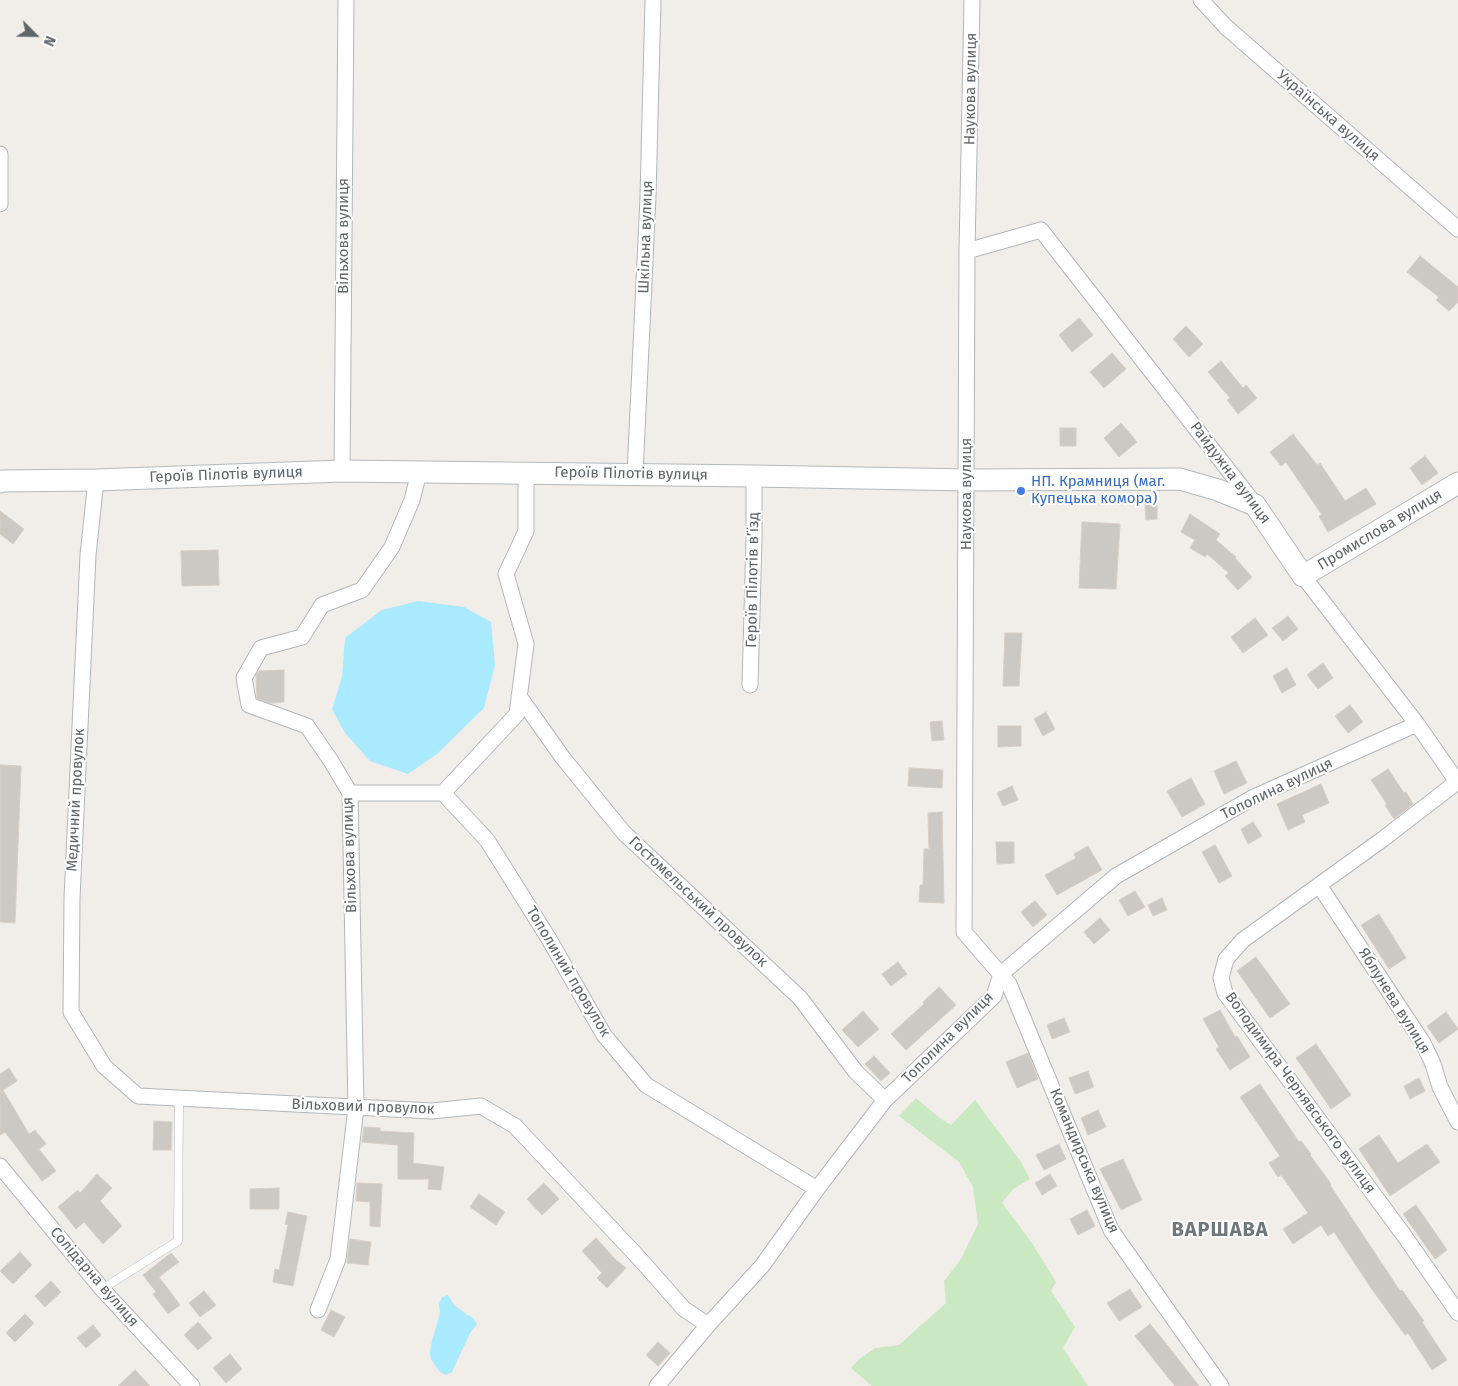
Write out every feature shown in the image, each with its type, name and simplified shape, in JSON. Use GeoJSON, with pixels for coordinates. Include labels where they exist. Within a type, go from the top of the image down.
{"type":"FeatureCollection","features":[{"type":"Feature","properties":{"kind":"street","name":"Вільхова вулиця"},"geometry":{"type":"LineString","coordinates":[[342,471],[346,0]]}},
{"type":"Feature","properties":{"kind":"street","name":"Шкільна вулиця"},"geometry":{"type":"LineString","coordinates":[[635,474],[654,0]]}},
{"type":"Feature","properties":{"kind":"street","name":"Наукова вулиця"},"geometry":{"type":"LineString","coordinates":[[972,0],[967,250],[968,480],[964,932],[1001,974]]}},
{"type":"Feature","properties":{"kind":"street","name":"Українська вулиця"},"geometry":{"type":"LineString","coordinates":[[1201,0],[1226,27],[1458,229]]}},
{"type":"Feature","properties":{"kind":"street"},"geometry":{"type":"LineString","coordinates":[[0,154],[0,204]]}},
{"type":"Feature","properties":{"kind":"street","name":"Райдужна вулиця"},"geometry":{"type":"LineString","coordinates":[[967,250],[1041,230],[1255,505],[1303,576],[1417,724],[1457,782]]}},
{"type":"Feature","properties":{"kind":"street","name":"Героїв Пілотів вулиця"},"geometry":{"type":"LineString","coordinates":[[1,479],[96,480],[342,471],[968,480],[1180,479],[1218,490],[1255,505]]}},
{"type":"Feature","properties":{"kind":"street","name":"Вільхова вулиця"},"geometry":{"type":"LineString","coordinates":[[318,1310],[338,1259],[356,1108],[350,792],[307,726],[249,705],[244,678],[261,648],[302,638],[322,605],[362,590],[392,547],[412,500],[419,472]]}},
{"type":"Feature","properties":{"kind":"street"},"geometry":{"type":"LineString","coordinates":[[350,792],[444,793],[517,714],[526,644],[506,574],[526,531],[526,473]]}},
{"type":"Feature","properties":{"kind":"street","name":"Героїв Пілотів в’їзд"},"geometry":{"type":"LineString","coordinates":[[750,685],[754,558],[754,476]]}},
{"type":"Feature","properties":{"kind":"street","name":"Медичний провулок"},"geometry":{"type":"LineString","coordinates":[[96,480],[88,556],[72,878],[71,1012],[104,1066],[138,1096]]}},
{"type":"Feature","properties":{"kind":"street","name":"Промислова вулиця"},"geometry":{"type":"LineString","coordinates":[[1303,576],[1458,483]]}},
{"type":"Feature","properties":{"kind":"street","name":"Гостомельський провулок"},"geometry":{"type":"LineString","coordinates":[[519,696],[563,758],[624,833],[800,998],[856,1072],[886,1100]]}},
{"type":"Feature","properties":{"kind":"street","name":"Тополина вулиця"},"geometry":{"type":"LineString","coordinates":[[657,1386],[708,1325],[762,1266],[886,1100],[994,996],[1001,974],[1116,876],[1254,797],[1417,724]]}},
{"type":"Feature","properties":{"kind":"street","name":"Володимира Чернявського вулиця"},"geometry":{"type":"LineString","coordinates":[[1457,782],[1383,839],[1242,940],[1226,959],[1221,978],[1225,993],[1403,1234],[1458,1313]]}},
{"type":"Feature","properties":{"kind":"street","name":"Тополиний провулок"},"geometry":{"type":"LineString","coordinates":[[444,793],[486,840],[549,939],[604,1035],[646,1085],[818,1189]]}},
{"type":"Feature","properties":{"kind":"street","name":"Яблунева вулиця"},"geometry":{"type":"LineString","coordinates":[[1319,885],[1422,1043],[1433,1064],[1440,1087],[1458,1122]]}},
{"type":"Feature","properties":{"kind":"street","name":"Командирська вулиця"},"geometry":{"type":"LineString","coordinates":[[1001,974],[1009,984],[1111,1230],[1222,1386]]}},
{"type":"Feature","properties":{"kind":"street","name":"Вільховий провулок"},"geometry":{"type":"LineString","coordinates":[[138,1096],[432,1111],[481,1106],[514,1126],[639,1258],[684,1309],[708,1325]]}},
{"type":"Feature","properties":{"kind":"street","name":"Солідарна вулиця"},"geometry":{"type":"LineString","coordinates":[[0,1166],[102,1289],[192,1386]]}},
{"type":"Feature","properties":{"kind":"lane"},"geometry":{"type":"LineString","coordinates":[[102,1289],[178,1241],[179,1098]]}},
{"type":"Feature","properties":{"kind":"green space"},"geometry":{"type":"Polygon","coordinates":[[[916,1098],[951,1125],[975,1100],[1021,1162],[1030,1179],[1013,1189],[1002,1203],[1032,1243],[1056,1282],[1051,1291],[1075,1327],[1063,1348],[1088,1386],[872,1386],[851,1368],[857,1361],[875,1348],[899,1345],[946,1303],[944,1281],[961,1259],[978,1224],[973,1187],[959,1162],[899,1116],[916,1098]]]}},
{"type":"Feature","properties":{"kind":"water"},"geometry":{"type":"Polygon","coordinates":[[[418,601],[464,607],[491,622],[495,665],[484,708],[437,754],[408,774],[370,761],[345,733],[332,709],[342,677],[345,638],[382,610],[418,601]]]}},
{"type":"Feature","properties":{"kind":"water"},"geometry":{"type":"Polygon","coordinates":[[[448,1295],[454,1305],[472,1317],[477,1324],[470,1333],[452,1372],[446,1375],[439,1371],[431,1359],[430,1352],[440,1313],[439,1304],[442,1297],[448,1295]]]}},
{"type":"Feature","properties":{"kind":"building"},"geometry":{"type":"Polygon","coordinates":[[[1420,256],[1458,287],[1458,302],[1449,311],[1436,300],[1439,297],[1407,272],[1420,256]]]}},
{"type":"Feature","properties":{"kind":"building"},"geometry":{"type":"Polygon","coordinates":[[[1079,318],[1093,335],[1072,352],[1059,335],[1079,318]]]}},
{"type":"Feature","properties":{"kind":"building"},"geometry":{"type":"Polygon","coordinates":[[[1186,326],[1203,344],[1189,357],[1173,339],[1186,326]]]}},
{"type":"Feature","properties":{"kind":"building"},"geometry":{"type":"Polygon","coordinates":[[[1112,353],[1126,369],[1104,388],[1090,372],[1112,353]]]}},
{"type":"Feature","properties":{"kind":"building"},"geometry":{"type":"Polygon","coordinates":[[[1221,361],[1243,388],[1246,385],[1257,398],[1238,414],[1227,400],[1230,398],[1208,372],[1221,361]]]}},
{"type":"Feature","properties":{"kind":"building"},"geometry":{"type":"Polygon","coordinates":[[[1121,423],[1137,442],[1119,457],[1104,438],[1121,423]]]}},
{"type":"Feature","properties":{"kind":"building"},"geometry":{"type":"Polygon","coordinates":[[[1060,428],[1076,428],[1076,446],[1060,446],[1060,428]]]}},
{"type":"Feature","properties":{"kind":"building"},"geometry":{"type":"Polygon","coordinates":[[[1293,434],[1317,465],[1320,463],[1345,501],[1366,488],[1376,504],[1328,532],[1319,516],[1322,515],[1286,462],[1281,466],[1270,452],[1293,434]]]}},
{"type":"Feature","properties":{"kind":"building"},"geometry":{"type":"Polygon","coordinates":[[[1425,456],[1438,473],[1422,485],[1410,468],[1425,456]]]}},
{"type":"Feature","properties":{"kind":"building"},"geometry":{"type":"Polygon","coordinates":[[[1145,505],[1157,505],[1157,519],[1146,520],[1145,505]]]}},
{"type":"Feature","properties":{"kind":"building"},"geometry":{"type":"Polygon","coordinates":[[[0,511],[24,529],[13,544],[0,534],[0,511]]]}},
{"type":"Feature","properties":{"kind":"building"},"geometry":{"type":"Polygon","coordinates":[[[1190,514],[1220,534],[1216,540],[1236,557],[1252,577],[1238,590],[1225,576],[1229,573],[1207,554],[1205,557],[1190,548],[1195,540],[1181,532],[1190,514]]]}},
{"type":"Feature","properties":{"kind":"building"},"geometry":{"type":"Polygon","coordinates":[[[1082,522],[1120,524],[1116,589],[1079,588],[1082,522]]]}},
{"type":"Feature","properties":{"kind":"building"},"geometry":{"type":"Polygon","coordinates":[[[218,550],[219,585],[182,586],[181,551],[218,550]]]}},
{"type":"Feature","properties":{"kind":"building"},"geometry":{"type":"Polygon","coordinates":[[[1288,616],[1298,629],[1283,641],[1272,628],[1288,616]]]}},
{"type":"Feature","properties":{"kind":"building"},"geometry":{"type":"Polygon","coordinates":[[[1255,618],[1268,635],[1243,653],[1231,637],[1255,618]]]}},
{"type":"Feature","properties":{"kind":"building"},"geometry":{"type":"Polygon","coordinates":[[[1005,633],[1022,633],[1019,686],[1003,686],[1005,633]]]}},
{"type":"Feature","properties":{"kind":"building"},"geometry":{"type":"Polygon","coordinates":[[[1323,663],[1333,678],[1318,689],[1307,675],[1323,663]]]}},
{"type":"Feature","properties":{"kind":"building"},"geometry":{"type":"Polygon","coordinates":[[[1287,668],[1296,685],[1282,693],[1273,676],[1287,668]]]}},
{"type":"Feature","properties":{"kind":"building"},"geometry":{"type":"Polygon","coordinates":[[[284,670],[284,702],[270,703],[257,698],[256,675],[259,671],[284,670]]]}},
{"type":"Feature","properties":{"kind":"building"},"geometry":{"type":"Polygon","coordinates":[[[1350,705],[1363,722],[1348,733],[1335,716],[1350,705]]]}},
{"type":"Feature","properties":{"kind":"building"},"geometry":{"type":"Polygon","coordinates":[[[1046,712],[1055,729],[1043,736],[1034,719],[1046,712]]]}},
{"type":"Feature","properties":{"kind":"building"},"geometry":{"type":"Polygon","coordinates":[[[942,721],[944,740],[932,741],[930,722],[942,721]]]}},
{"type":"Feature","properties":{"kind":"building"},"geometry":{"type":"Polygon","coordinates":[[[998,726],[1021,726],[1021,746],[998,747],[998,726]]]}},
{"type":"Feature","properties":{"kind":"building"},"geometry":{"type":"Polygon","coordinates":[[[1236,761],[1247,783],[1224,794],[1214,771],[1236,761]]]}},
{"type":"Feature","properties":{"kind":"building"},"geometry":{"type":"Polygon","coordinates":[[[0,765],[21,766],[15,923],[0,922],[0,765]]]}},
{"type":"Feature","properties":{"kind":"building"},"geometry":{"type":"Polygon","coordinates":[[[909,768],[943,770],[942,788],[908,786],[909,768]]]}},
{"type":"Feature","properties":{"kind":"building"},"geometry":{"type":"Polygon","coordinates":[[[1388,769],[1413,804],[1394,819],[1385,805],[1387,804],[1371,780],[1388,769]]]}},
{"type":"Feature","properties":{"kind":"building"},"geometry":{"type":"Polygon","coordinates":[[[1191,778],[1205,804],[1182,817],[1167,791],[1191,778]]]}},
{"type":"Feature","properties":{"kind":"building"},"geometry":{"type":"Polygon","coordinates":[[[1321,784],[1329,803],[1302,815],[1305,822],[1288,830],[1277,804],[1321,784]]]}},
{"type":"Feature","properties":{"kind":"building"},"geometry":{"type":"Polygon","coordinates":[[[1012,786],[1018,800],[1003,806],[997,793],[1012,786]]]}},
{"type":"Feature","properties":{"kind":"building"},"geometry":{"type":"Polygon","coordinates":[[[942,812],[944,903],[919,902],[920,885],[923,885],[924,849],[929,849],[928,813],[942,812]]]}},
{"type":"Feature","properties":{"kind":"building"},"geometry":{"type":"Polygon","coordinates":[[[1253,822],[1262,836],[1248,844],[1241,829],[1253,822]]]}},
{"type":"Feature","properties":{"kind":"building"},"geometry":{"type":"Polygon","coordinates":[[[996,842],[1014,842],[1014,863],[997,864],[996,842]]]}},
{"type":"Feature","properties":{"kind":"building"},"geometry":{"type":"Polygon","coordinates":[[[1215,845],[1232,876],[1219,883],[1202,852],[1215,845]]]}},
{"type":"Feature","properties":{"kind":"building"},"geometry":{"type":"Polygon","coordinates":[[[1088,846],[1102,870],[1057,895],[1045,875],[1076,858],[1074,854],[1088,846]]]}},
{"type":"Feature","properties":{"kind":"building"},"geometry":{"type":"Polygon","coordinates":[[[1135,891],[1145,907],[1128,916],[1119,900],[1135,891]]]}},
{"type":"Feature","properties":{"kind":"building"},"geometry":{"type":"Polygon","coordinates":[[[1162,898],[1167,910],[1153,916],[1148,905],[1162,898]]]}},
{"type":"Feature","properties":{"kind":"building"},"geometry":{"type":"Polygon","coordinates":[[[1035,901],[1047,915],[1033,927],[1021,912],[1035,901]]]}},
{"type":"Feature","properties":{"kind":"building"},"geometry":{"type":"Polygon","coordinates":[[[1379,914],[1406,958],[1389,969],[1361,925],[1379,914]]]}},
{"type":"Feature","properties":{"kind":"building"},"geometry":{"type":"Polygon","coordinates":[[[1100,918],[1110,930],[1094,944],[1084,932],[1100,918]]]}},
{"type":"Feature","properties":{"kind":"building"},"geometry":{"type":"Polygon","coordinates":[[[1256,957],[1290,1004],[1270,1018],[1237,971],[1256,957]]]}},
{"type":"Feature","properties":{"kind":"building"},"geometry":{"type":"Polygon","coordinates":[[[898,962],[907,974],[891,986],[882,974],[898,962]]]}},
{"type":"Feature","properties":{"kind":"building"},"geometry":{"type":"Polygon","coordinates":[[[939,987],[956,1005],[906,1050],[891,1034],[924,1004],[923,1002],[939,987]]]}},
{"type":"Feature","properties":{"kind":"building"},"geometry":{"type":"Polygon","coordinates":[[[1220,1010],[1235,1037],[1237,1036],[1250,1057],[1230,1070],[1216,1049],[1219,1047],[1203,1019],[1220,1010]]]}},
{"type":"Feature","properties":{"kind":"building"},"geometry":{"type":"Polygon","coordinates":[[[863,1011],[879,1029],[858,1047],[842,1030],[863,1011]]]}},
{"type":"Feature","properties":{"kind":"building"},"geometry":{"type":"Polygon","coordinates":[[[1446,1012],[1458,1029],[1439,1043],[1427,1026],[1446,1012]]]}},
{"type":"Feature","properties":{"kind":"building"},"geometry":{"type":"Polygon","coordinates":[[[1064,1018],[1070,1032],[1052,1039],[1047,1025],[1064,1018]]]}},
{"type":"Feature","properties":{"kind":"building"},"geometry":{"type":"Polygon","coordinates":[[[1316,1044],[1351,1095],[1331,1109],[1296,1058],[1316,1044]]]}},
{"type":"Feature","properties":{"kind":"building"},"geometry":{"type":"Polygon","coordinates":[[[1028,1053],[1038,1079],[1017,1088],[1006,1062],[1028,1053]]]}},
{"type":"Feature","properties":{"kind":"building"},"geometry":{"type":"Polygon","coordinates":[[[874,1056],[890,1073],[881,1081],[865,1064],[874,1056]]]}},
{"type":"Feature","properties":{"kind":"building"},"geometry":{"type":"Polygon","coordinates":[[[9,1068],[17,1081],[3,1090],[29,1134],[35,1130],[46,1144],[39,1149],[56,1171],[42,1181],[5,1132],[0,1135],[0,1074],[9,1068]]]}},
{"type":"Feature","properties":{"kind":"building"},"geometry":{"type":"Polygon","coordinates":[[[1088,1071],[1094,1087],[1075,1094],[1069,1078],[1088,1071]]]}},
{"type":"Feature","properties":{"kind":"building"},"geometry":{"type":"Polygon","coordinates":[[[1419,1078],[1425,1091],[1410,1099],[1404,1086],[1419,1078]]]}},
{"type":"Feature","properties":{"kind":"building"},"geometry":{"type":"Polygon","coordinates":[[[1260,1084],[1299,1142],[1301,1141],[1311,1154],[1400,1291],[1402,1290],[1424,1321],[1422,1322],[1447,1360],[1432,1370],[1408,1333],[1405,1335],[1371,1288],[1334,1232],[1328,1236],[1321,1225],[1293,1244],[1283,1229],[1308,1213],[1281,1175],[1278,1177],[1269,1163],[1280,1156],[1240,1097],[1260,1084]]]}},
{"type":"Feature","properties":{"kind":"building"},"geometry":{"type":"Polygon","coordinates":[[[1098,1110],[1106,1127],[1088,1135],[1081,1118],[1098,1110]]]}},
{"type":"Feature","properties":{"kind":"building"},"geometry":{"type":"Polygon","coordinates":[[[154,1121],[172,1122],[171,1150],[153,1150],[154,1121]]]}},
{"type":"Feature","properties":{"kind":"building"},"geometry":{"type":"Polygon","coordinates":[[[364,1127],[380,1128],[380,1131],[414,1133],[413,1163],[444,1167],[441,1190],[428,1189],[429,1179],[398,1179],[398,1145],[362,1142],[364,1127]]]}},
{"type":"Feature","properties":{"kind":"building"},"geometry":{"type":"Polygon","coordinates":[[[1379,1135],[1398,1163],[1427,1144],[1440,1162],[1390,1196],[1359,1149],[1379,1135]]]}},
{"type":"Feature","properties":{"kind":"building"},"geometry":{"type":"Polygon","coordinates":[[[1059,1144],[1066,1159],[1044,1170],[1036,1155],[1059,1144]]]}},
{"type":"Feature","properties":{"kind":"building"},"geometry":{"type":"Polygon","coordinates":[[[1123,1159],[1142,1200],[1121,1210],[1100,1169],[1123,1159]]]}},
{"type":"Feature","properties":{"kind":"building"},"geometry":{"type":"Polygon","coordinates":[[[97,1174],[112,1188],[100,1201],[122,1226],[103,1244],[84,1222],[76,1229],[58,1207],[78,1190],[80,1193],[97,1174]]]}},
{"type":"Feature","properties":{"kind":"building"},"geometry":{"type":"Polygon","coordinates":[[[1050,1174],[1057,1186],[1042,1195],[1035,1183],[1050,1174]]]}},
{"type":"Feature","properties":{"kind":"building"},"geometry":{"type":"Polygon","coordinates":[[[357,1183],[382,1184],[380,1227],[370,1226],[370,1202],[356,1201],[357,1183]]]}},
{"type":"Feature","properties":{"kind":"building"},"geometry":{"type":"Polygon","coordinates":[[[544,1183],[559,1199],[542,1215],[527,1199],[544,1183]]]}},
{"type":"Feature","properties":{"kind":"building"},"geometry":{"type":"Polygon","coordinates":[[[279,1188],[279,1209],[250,1209],[250,1189],[279,1188]]]}},
{"type":"Feature","properties":{"kind":"building"},"geometry":{"type":"Polygon","coordinates":[[[479,1194],[505,1212],[496,1225],[470,1207],[479,1194]]]}},
{"type":"Feature","properties":{"kind":"building"},"geometry":{"type":"Polygon","coordinates":[[[1416,1205],[1447,1250],[1435,1259],[1403,1214],[1416,1205]]]}},
{"type":"Feature","properties":{"kind":"building"},"geometry":{"type":"Polygon","coordinates":[[[1087,1210],[1095,1226],[1078,1235],[1070,1219],[1087,1210]]]}},
{"type":"Feature","properties":{"kind":"building"},"geometry":{"type":"Polygon","coordinates":[[[288,1212],[307,1216],[293,1286],[273,1282],[275,1269],[279,1270],[288,1225],[285,1224],[288,1212]]]}},
{"type":"Feature","properties":{"kind":"building"},"geometry":{"type":"Polygon","coordinates":[[[596,1238],[626,1268],[607,1288],[597,1278],[602,1273],[582,1251],[596,1238]]]}},
{"type":"Feature","properties":{"kind":"building"},"geometry":{"type":"Polygon","coordinates":[[[350,1239],[371,1242],[368,1265],[347,1263],[350,1239]]]}},
{"type":"Feature","properties":{"kind":"building"},"geometry":{"type":"Polygon","coordinates":[[[20,1252],[32,1265],[13,1284],[0,1271],[20,1252]]]}},
{"type":"Feature","properties":{"kind":"building"},"geometry":{"type":"Polygon","coordinates":[[[171,1253],[179,1262],[159,1277],[180,1305],[168,1314],[153,1294],[156,1292],[143,1275],[171,1253]]]}},
{"type":"Feature","properties":{"kind":"building"},"geometry":{"type":"Polygon","coordinates":[[[51,1281],[61,1292],[45,1307],[35,1296],[51,1281]]]}},
{"type":"Feature","properties":{"kind":"building"},"geometry":{"type":"Polygon","coordinates":[[[1130,1289],[1142,1307],[1119,1321],[1107,1303],[1130,1289]]]}},
{"type":"Feature","properties":{"kind":"building"},"geometry":{"type":"Polygon","coordinates":[[[204,1291],[216,1305],[200,1317],[189,1303],[204,1291]]]}},
{"type":"Feature","properties":{"kind":"building"},"geometry":{"type":"Polygon","coordinates":[[[331,1310],[345,1317],[334,1337],[321,1330],[331,1310]]]}},
{"type":"Feature","properties":{"kind":"building"},"geometry":{"type":"Polygon","coordinates":[[[25,1314],[34,1323],[15,1342],[6,1333],[25,1314]]]}},
{"type":"Feature","properties":{"kind":"building"},"geometry":{"type":"Polygon","coordinates":[[[198,1322],[212,1338],[198,1350],[184,1335],[198,1322]]]}},
{"type":"Feature","properties":{"kind":"building"},"geometry":{"type":"Polygon","coordinates":[[[1150,1324],[1199,1386],[1175,1386],[1135,1336],[1150,1324]]]}},
{"type":"Feature","properties":{"kind":"building"},"geometry":{"type":"Polygon","coordinates":[[[93,1325],[101,1335],[86,1348],[77,1338],[93,1325]]]}},
{"type":"Feature","properties":{"kind":"building"},"geometry":{"type":"Polygon","coordinates":[[[658,1342],[670,1353],[658,1366],[646,1355],[658,1342]]]}},
{"type":"Feature","properties":{"kind":"building"},"geometry":{"type":"Polygon","coordinates":[[[230,1354],[242,1369],[226,1383],[213,1368],[230,1354]]]}},
{"type":"Feature","properties":{"kind":"building"},"geometry":{"type":"Polygon","coordinates":[[[135,1370],[150,1386],[118,1386],[135,1370]]]}},
{"type":"Feature","properties":{"kind":"place","name":"НП. Крамниця (маг. Купецька комора)"},"geometry":{"type":"Point","coordinates":[1021,491]}},
{"type":"Feature","properties":{"kind":"district","name":"ВАРШАВА"},"geometry":{"type":"Point","coordinates":[1220,1230]}}]}
